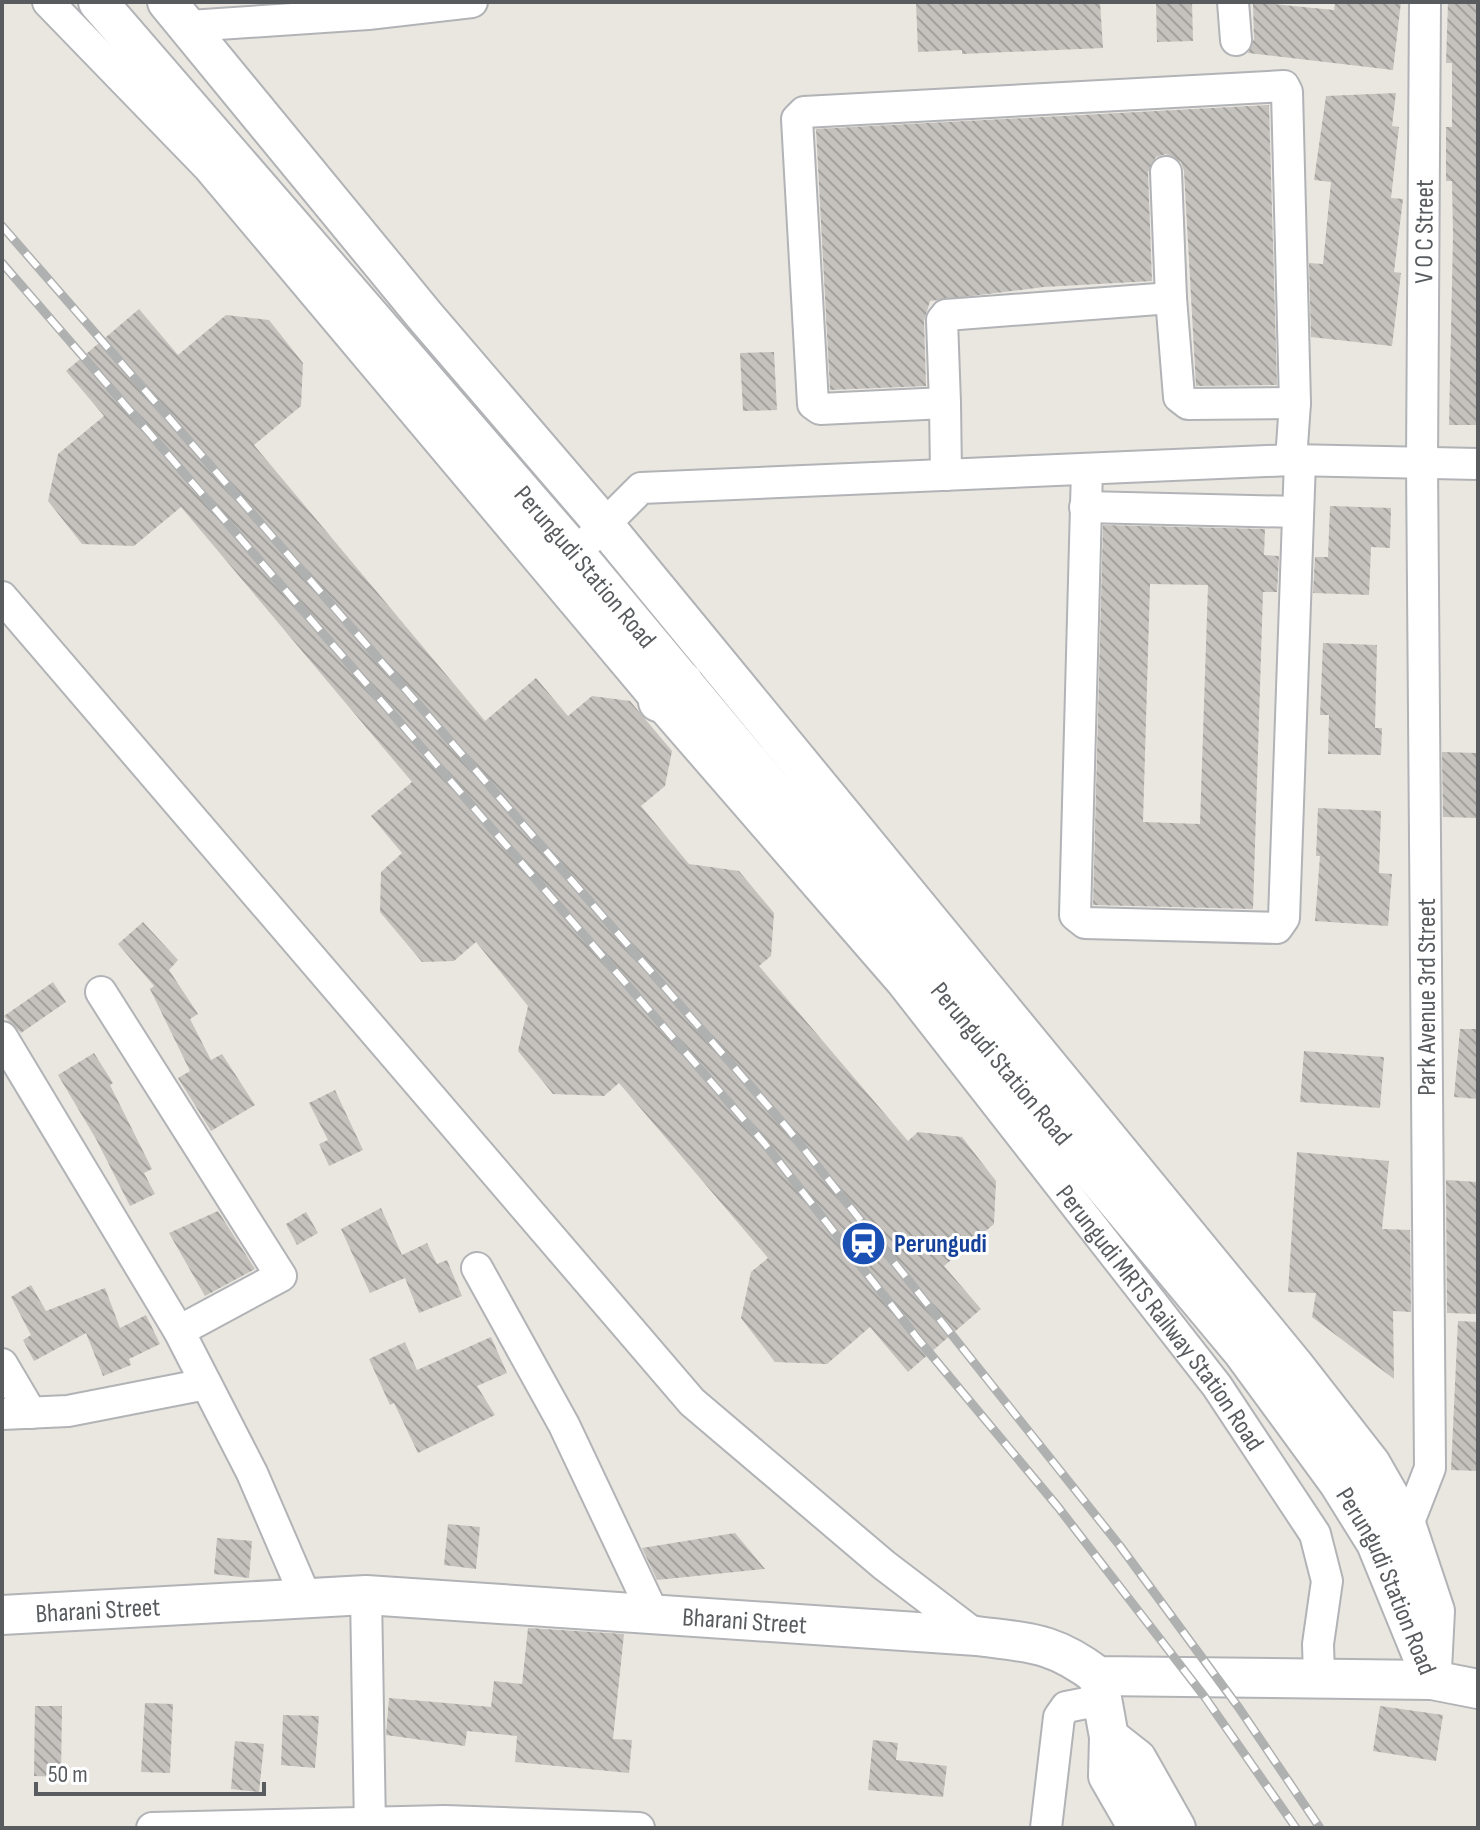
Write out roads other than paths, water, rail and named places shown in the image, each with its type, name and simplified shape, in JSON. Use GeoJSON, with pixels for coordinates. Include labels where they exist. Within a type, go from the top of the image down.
{"type":"FeatureCollection","features":[{"type":"Feature","properties":{"kind":"street","name":"Perungudi MRTS Railway Station Road"},"geometry":{"type":"LineString","coordinates":[[48,2],[209,168],[671,692],[1217,1386],[1315,1534],[1327,1581],[1318,1644],[1319,1676]]}},
{"type":"Feature","properties":{"kind":"street","name":"Perungudi Station Road"},"geometry":{"type":"LineString","coordinates":[[98,2],[575,553],[671,692],[1242,1351],[1338,1482],[1376,1543],[1432,1680]]}},
{"type":"Feature","properties":{"kind":"street"},"geometry":{"type":"LineString","coordinates":[[178,14],[368,14],[472,2]]}},
{"type":"Feature","properties":{"kind":"street"},"geometry":{"type":"LineString","coordinates":[[1233,2],[1236,40]]}},
{"type":"Feature","properties":{"kind":"street","name":"V O C Street"},"geometry":{"type":"LineString","coordinates":[[1422,462],[1425,2]]}},
{"type":"Feature","properties":{"kind":"street","name":"Perungudi Station Road"},"geometry":{"type":"LineString","coordinates":[[178,14],[425,316],[605,526],[1293,1364],[1371,1464],[1407,1527],[1435,1611],[1432,1680]]}},
{"type":"Feature","properties":{"kind":"street"},"geometry":{"type":"LineString","coordinates":[[945,403],[820,409],[813,404],[797,119],[804,112],[1284,86],[1287,92],[1298,512],[1284,918],[1277,928],[1085,923],[1075,915],[1087,469]]}},
{"type":"Feature","properties":{"kind":"street"},"geometry":{"type":"LineString","coordinates":[[1166,172],[1171,298],[1182,402],[1295,403]]}},
{"type":"Feature","properties":{"kind":"street"},"geometry":{"type":"LineString","coordinates":[[946,475],[942,320],[946,315],[1171,298]]}},
{"type":"Feature","properties":{"kind":"street"},"geometry":{"type":"LineString","coordinates":[[575,553],[641,488],[1296,460],[1478,464]]}},
{"type":"Feature","properties":{"kind":"street","name":"Park Avenue 3rd Street"},"geometry":{"type":"LineString","coordinates":[[1407,1527],[1430,1468],[1422,462]]}},
{"type":"Feature","properties":{"kind":"street"},"geometry":{"type":"LineString","coordinates":[[1085,507],[1298,512]]}},
{"type":"Feature","properties":{"kind":"street"},"geometry":{"type":"LineString","coordinates":[[2,597],[692,1402],[884,1565],[977,1636]]}},
{"type":"Feature","properties":{"kind":"street"},"geometry":{"type":"LineString","coordinates":[[101,992],[281,1276],[179,1331]]}},
{"type":"Feature","properties":{"kind":"street"},"geometry":{"type":"LineString","coordinates":[[2,1037],[179,1331],[252,1473],[306,1598]]}},
{"type":"Feature","properties":{"kind":"street"},"geometry":{"type":"LineString","coordinates":[[477,1268],[564,1425],[653,1613]]}},
{"type":"Feature","properties":{"kind":"street"},"geometry":{"type":"LineString","coordinates":[[2,1364],[16,1413],[68,1411],[206,1384]]}},
{"type":"Feature","properties":{"kind":"street"},"geometry":{"type":"LineString","coordinates":[[366,1595],[370,1826]]}},
{"type":"Feature","properties":{"kind":"street","name":"Bharani Street"},"geometry":{"type":"LineString","coordinates":[[2,1615],[366,1595],[653,1613],[977,1636],[1047,1644],[1070,1655],[1100,1688]]}},
{"type":"Feature","properties":{"kind":"street"},"geometry":{"type":"LineString","coordinates":[[1046,1828],[1059,1717],[1066,1707],[1100,1688],[1319,1676],[1432,1680],[1478,1689]]}},
{"type":"Feature","properties":{"kind":"street"},"geometry":{"type":"LineString","coordinates":[[1100,1688],[1109,1737],[1108,1776],[1138,1828]]}},
{"type":"Feature","properties":{"kind":"street"},"geometry":{"type":"LineString","coordinates":[[1109,1737],[1137,1759],[1176,1828]]}},
{"type":"Feature","properties":{"kind":"street"},"geometry":{"type":"LineString","coordinates":[[152,1828],[370,1826],[445,1821],[639,1828]]}},
{"type":"Feature","properties":{"kind":"railway"},"geometry":{"type":"LineString","coordinates":[[2,226],[788,1129],[1120,1546],[1239,1708],[1320,1828]]}},
{"type":"Feature","properties":{"kind":"railway"},"geometry":{"type":"LineString","coordinates":[[2,263],[765,1144],[918,1339],[1058,1507],[1204,1696],[1296,1828]]}},
{"type":"Feature","properties":{"kind":"place","name":"Perungudi"},"geometry":{"type":"Point","coordinates":[863,1243]}}]}
